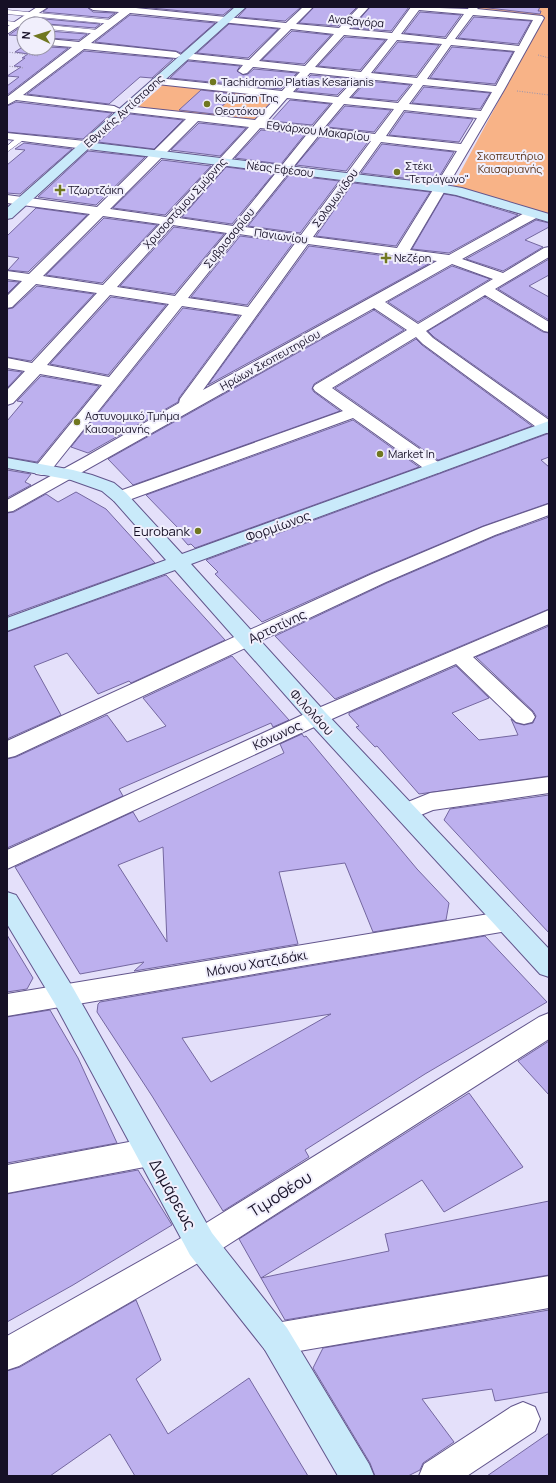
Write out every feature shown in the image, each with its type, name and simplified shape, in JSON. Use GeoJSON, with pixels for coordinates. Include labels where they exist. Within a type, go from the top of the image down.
{"type":"FeatureCollection","features":[{"type":"Feature","properties":{"kind":"main road","name":"Εθνικής Αντίστασης"},"geometry":{"type":"LineString","coordinates":[[221,20],[230,7]]}},
{"type":"Feature","properties":{"kind":"main road","name":"Εθνικής Αντίστασης"},"geometry":{"type":"LineString","coordinates":[[7,215],[12,201],[80,145],[221,20],[241,7]]}},
{"type":"Feature","properties":{"kind":"main road","name":"Εθνικής Αντίστασης"},"geometry":{"type":"LineString","coordinates":[[120,109],[157,81],[180,56]]}},
{"type":"Feature","properties":{"kind":"main road","name":"Νέας Εφέσου"},"geometry":{"type":"LineString","coordinates":[[80,145],[439,188],[549,218]]}},
{"type":"Feature","properties":{"kind":"main road","name":"Φορμίωνος"},"geometry":{"type":"LineString","coordinates":[[7,625],[548,427]]}},
{"type":"Feature","properties":{"kind":"main road","name":"Φιλολάου"},"geometry":{"type":"LineString","coordinates":[[7,463],[91,480],[108,487],[120,497],[317,717],[549,966]]}},
{"type":"Feature","properties":{"kind":"main road","name":"Δαμάρεως"},"geometry":{"type":"LineString","coordinates":[[7,902],[64,996],[200,1244],[276,1339],[357,1476]]}},
{"type":"Feature","properties":{"kind":"street"},"geometry":{"type":"LineString","coordinates":[[32,14],[43,7]]}},
{"type":"Feature","properties":{"kind":"street","name":"Αναξαγόρα"},"geometry":{"type":"LineString","coordinates":[[92,7],[129,9],[221,20],[522,49]]}},
{"type":"Feature","properties":{"kind":"street"},"geometry":{"type":"LineString","coordinates":[[226,88],[308,7]]}},
{"type":"Feature","properties":{"kind":"street","name":"Χρυσοστόμου Σμύρνης"},"geometry":{"type":"LineString","coordinates":[[7,400],[222,162],[309,70],[364,7]]}},
{"type":"Feature","properties":{"kind":"street","name":"Συβρισσαρίου"},"geometry":{"type":"LineString","coordinates":[[42,470],[341,100],[364,76],[396,37],[416,7]]}},
{"type":"Feature","properties":{"kind":"street"},"geometry":{"type":"LineString","coordinates":[[401,253],[539,18],[472,9],[420,7]]}},
{"type":"Feature","properties":{"kind":"street"},"geometry":{"type":"LineString","coordinates":[[9,100],[129,9]]}},
{"type":"Feature","properties":{"kind":"street","name":"Σολομωνίδου"},"geometry":{"type":"LineString","coordinates":[[182,408],[472,9]]}},
{"type":"Feature","properties":{"kind":"street"},"geometry":{"type":"LineString","coordinates":[[56,43],[498,90]]}},
{"type":"Feature","properties":{"kind":"street"},"geometry":{"type":"LineString","coordinates":[[157,81],[483,115]]}},
{"type":"Feature","properties":{"kind":"street"},"geometry":{"type":"LineString","coordinates":[[14,84],[29,85]]}},
{"type":"Feature","properties":{"kind":"street","name":"Εθνάρχου Μακαρίου"},"geometry":{"type":"LineString","coordinates":[[9,100],[120,109],[463,148]]}},
{"type":"Feature","properties":{"kind":"street"},"geometry":{"type":"LineString","coordinates":[[7,304],[195,117]]}},
{"type":"Feature","properties":{"kind":"street","name":"Νέας Εφέσου"},"geometry":{"type":"LineString","coordinates":[[7,136],[80,145]]}},
{"type":"Feature","properties":{"kind":"street","name":"Πανιωνίου"},"geometry":{"type":"LineString","coordinates":[[12,201],[449,259],[505,278]]}},
{"type":"Feature","properties":{"kind":"street","name":"Ηρώων Σκοπευτηρίου"},"geometry":{"type":"LineString","coordinates":[[7,507],[182,408],[376,302],[449,259],[533,214]]}},
{"type":"Feature","properties":{"kind":"street"},"geometry":{"type":"LineString","coordinates":[[435,468],[321,388],[416,329],[548,253]]}},
{"type":"Feature","properties":{"kind":"street"},"geometry":{"type":"LineString","coordinates":[[7,276],[179,300],[252,312]]}},
{"type":"Feature","properties":{"kind":"street"},"geometry":{"type":"LineString","coordinates":[[485,289],[549,328]]}},
{"type":"Feature","properties":{"kind":"street"},"geometry":{"type":"LineString","coordinates":[[376,302],[416,329],[428,341],[548,427]]}},
{"type":"Feature","properties":{"kind":"street"},"geometry":{"type":"LineString","coordinates":[[7,363],[113,382]]}},
{"type":"Feature","properties":{"kind":"street"},"geometry":{"type":"LineString","coordinates":[[120,497],[354,412]]}},
{"type":"Feature","properties":{"kind":"street","name":"Αρτοτίνης"},"geometry":{"type":"LineString","coordinates":[[7,750],[386,575],[489,531],[549,509]]}},
{"type":"Feature","properties":{"kind":"street","name":"Κόνωνος"},"geometry":{"type":"LineString","coordinates":[[7,860],[317,717],[549,616]]}},
{"type":"Feature","properties":{"kind":"street"},"geometry":{"type":"LineString","coordinates":[[459,655],[524,717]]}},
{"type":"Feature","properties":{"kind":"street"},"geometry":{"type":"LineString","coordinates":[[406,812],[430,802],[549,785]]}},
{"type":"Feature","properties":{"kind":"street","name":"Μάνου Χατζιδάκι"},"geometry":{"type":"LineString","coordinates":[[7,1005],[507,921]]}},
{"type":"Feature","properties":{"kind":"street","name":"Τιμοθέου"},"geometry":{"type":"LineString","coordinates":[[7,1354],[200,1244],[549,1025]]}},
{"type":"Feature","properties":{"kind":"street"},"geometry":{"type":"LineString","coordinates":[[7,1179],[150,1152]]}},
{"type":"Feature","properties":{"kind":"street"},"geometry":{"type":"LineString","coordinates":[[276,1339],[549,1292]]}},
{"type":"Feature","properties":{"kind":"street"},"geometry":{"type":"LineString","coordinates":[[436,1476],[523,1419]]}},
{"type":"Feature","properties":{"kind":"lane"},"geometry":{"type":"LineString","coordinates":[[7,12],[112,22]]}},
{"type":"Feature","properties":{"kind":"lane"},"geometry":{"type":"LineString","coordinates":[[56,28],[98,32]]}},
{"type":"Feature","properties":{"kind":"lane"},"geometry":{"type":"LineString","coordinates":[[7,150],[22,138]]}},
{"type":"Feature","properties":{"kind":"path"},"geometry":{"type":"LineString","coordinates":[[7,52],[64,59]]}},
{"type":"Feature","properties":{"kind":"path"},"geometry":{"type":"LineString","coordinates":[[498,90],[549,95]]}},
{"type":"Feature","properties":{"kind":"green space","name":"Σκοπευτήριο Καισαριανής"},"geometry":{"type":"Polygon","coordinates":[[[469,7],[549,7],[549,215],[453,186],[543,18],[466,11],[469,7]]]}},
{"type":"Feature","properties":{"kind":"green space"},"geometry":{"type":"Polygon","coordinates":[[[165,83],[277,95],[253,122],[137,108],[165,83]]]}},
{"type":"Feature","properties":{"kind":"building"},"geometry":{"type":"Polygon","coordinates":[[[49,7],[87,7],[93,12],[115,13],[108,18],[43,12],[49,7]]]}},
{"type":"Feature","properties":{"kind":"building"},"geometry":{"type":"Polygon","coordinates":[[[141,7],[233,7],[223,15],[141,7]]]}},
{"type":"Feature","properties":{"kind":"building"},"geometry":{"type":"Polygon","coordinates":[[[247,7],[301,7],[285,21],[238,17],[247,7]]]}},
{"type":"Feature","properties":{"kind":"building"},"geometry":{"type":"Polygon","coordinates":[[[314,7],[357,7],[338,26],[299,23],[314,7]]]}},
{"type":"Feature","properties":{"kind":"building"},"geometry":{"type":"Polygon","coordinates":[[[370,7],[409,7],[391,31],[352,28],[370,7]]]}},
{"type":"Feature","properties":{"kind":"building"},"geometry":{"type":"Polygon","coordinates":[[[480,7],[540,7],[538,11],[541,11],[540,14],[480,7]]]}},
{"type":"Feature","properties":{"kind":"building"},"geometry":{"type":"Polygon","coordinates":[[[420,12],[461,15],[445,37],[404,33],[420,12]]]}},
{"type":"Feature","properties":{"kind":"building"},"geometry":{"type":"Polygon","coordinates":[[[130,15],[215,23],[181,53],[176,51],[95,42],[130,15]]]}},
{"type":"Feature","properties":{"kind":"building"},"geometry":{"type":"Polygon","coordinates":[[[474,17],[531,21],[518,44],[458,38],[474,17]]]}},
{"type":"Feature","properties":{"kind":"building"},"geometry":{"type":"Polygon","coordinates":[[[56,20],[100,24],[95,28],[56,25],[56,20]]]}},
{"type":"Feature","properties":{"kind":"building"},"geometry":{"type":"Polygon","coordinates":[[[229,24],[278,29],[248,58],[197,53],[229,24]]]}},
{"type":"Feature","properties":{"kind":"building"},"geometry":{"type":"Polygon","coordinates":[[[16,30],[16,35],[9,35],[16,30]]]}},
{"type":"Feature","properties":{"kind":"building"},"geometry":{"type":"Polygon","coordinates":[[[292,31],[331,35],[304,64],[262,60],[292,31]]]}},
{"type":"Feature","properties":{"kind":"building"},"geometry":{"type":"Polygon","coordinates":[[[56,32],[87,34],[79,40],[56,39],[56,32]]]}},
{"type":"Feature","properties":{"kind":"building"},"geometry":{"type":"Polygon","coordinates":[[[345,37],[385,40],[360,70],[318,66],[345,37]]]}},
{"type":"Feature","properties":{"kind":"building"},"geometry":{"type":"Polygon","coordinates":[[[398,42],[439,45],[416,76],[374,72],[398,42]]]}},
{"type":"Feature","properties":{"kind":"building"},"geometry":{"type":"Polygon","coordinates":[[[56,47],[68,48],[7,95],[7,86],[19,77],[7,76],[21,67],[14,66],[25,58],[22,58],[25,56],[56,56],[56,47]]]}},
{"type":"Feature","properties":{"kind":"building"},"geometry":{"type":"Polygon","coordinates":[[[452,47],[513,52],[495,84],[430,78],[452,47]]]}},
{"type":"Feature","properties":{"kind":"building"},"geometry":{"type":"Polygon","coordinates":[[[84,51],[173,59],[152,78],[140,77],[109,104],[27,94],[84,51]]]}},
{"type":"Feature","properties":{"kind":"building"},"geometry":{"type":"Polygon","coordinates":[[[188,61],[240,66],[237,71],[243,75],[248,74],[254,69],[297,73],[281,89],[170,78],[188,61]]]}},
{"type":"Feature","properties":{"kind":"building"},"geometry":{"type":"Polygon","coordinates":[[[311,75],[353,79],[337,95],[296,91],[311,75]]]}},
{"type":"Feature","properties":{"kind":"building"},"geometry":{"type":"Polygon","coordinates":[[[367,81],[410,85],[397,101],[352,97],[367,81]]]}},
{"type":"Feature","properties":{"kind":"building"},"geometry":{"type":"Polygon","coordinates":[[[424,87],[490,93],[480,109],[412,103],[424,87]]]}},
{"type":"Feature","properties":{"kind":"building","name":"Κοίμηση Της Θεοτόκου"},"geometry":{"type":"Polygon","coordinates":[[[201,90],[235,94],[214,114],[179,110],[201,90]]]}},
{"type":"Feature","properties":{"kind":"building"},"geometry":{"type":"Polygon","coordinates":[[[290,100],[330,104],[312,125],[271,121],[290,100]]]}},
{"type":"Feature","properties":{"kind":"building"},"geometry":{"type":"Polygon","coordinates":[[[16,102],[112,113],[83,139],[7,132],[7,106],[16,102]]]}},
{"type":"Feature","properties":{"kind":"building"},"geometry":{"type":"Polygon","coordinates":[[[345,106],[391,110],[374,132],[327,127],[345,106]]]}},
{"type":"Feature","properties":{"kind":"building"},"geometry":{"type":"Polygon","coordinates":[[[405,112],[473,119],[459,142],[389,135],[405,112]]]}},
{"type":"Feature","properties":{"kind":"building"},"geometry":{"type":"Polygon","coordinates":[[[130,114],[183,120],[154,149],[98,142],[130,114]]]}},
{"type":"Feature","properties":{"kind":"building"},"geometry":{"type":"Polygon","coordinates":[[[199,123],[246,128],[220,156],[171,150],[199,123]]]}},
{"type":"Feature","properties":{"kind":"building"},"geometry":{"type":"Polygon","coordinates":[[[261,130],[305,134],[281,164],[235,158],[261,130]]]}},
{"type":"Feature","properties":{"kind":"building"},"geometry":{"type":"Polygon","coordinates":[[[320,137],[368,142],[346,171],[296,165],[320,137]]]}},
{"type":"Feature","properties":{"kind":"building"},"geometry":{"type":"Polygon","coordinates":[[[24,143],[72,149],[20,194],[7,193],[7,165],[25,150],[15,149],[24,143]]]}},
{"type":"Feature","properties":{"kind":"building"},"geometry":{"type":"Polygon","coordinates":[[[382,144],[454,152],[436,182],[361,173],[382,144]]]}},
{"type":"Feature","properties":{"kind":"building"},"geometry":{"type":"Polygon","coordinates":[[[88,151],[145,157],[96,205],[38,197],[88,151]]]}},
{"type":"Feature","properties":{"kind":"building"},"geometry":{"type":"Polygon","coordinates":[[[162,160],[211,166],[165,215],[113,208],[162,160]]]}},
{"type":"Feature","properties":{"kind":"building"},"geometry":{"type":"Polygon","coordinates":[[[226,167],[274,173],[232,224],[182,217],[226,167]]]}},
{"type":"Feature","properties":{"kind":"building"},"geometry":{"type":"Polygon","coordinates":[[[289,175],[339,181],[300,233],[248,226],[289,175]]]}},
{"type":"Feature","properties":{"kind":"building"},"geometry":{"type":"Polygon","coordinates":[[[353,183],[430,192],[396,246],[316,236],[353,183]]]}},
{"type":"Feature","properties":{"kind":"building"},"geometry":{"type":"Polygon","coordinates":[[[444,194],[456,196],[518,215],[449,253],[412,249],[444,194]]]}},
{"type":"Feature","properties":{"kind":"building"},"geometry":{"type":"Polygon","coordinates":[[[36,208],[87,215],[28,272],[8,270],[19,258],[7,256],[7,236],[36,208]]]}},
{"type":"Feature","properties":{"kind":"building"},"geometry":{"type":"Polygon","coordinates":[[[104,218],[157,225],[102,283],[46,275],[104,218]]]}},
{"type":"Feature","properties":{"kind":"building"},"geometry":{"type":"Polygon","coordinates":[[[536,220],[549,223],[549,227],[525,240],[543,247],[503,271],[466,259],[536,220]]]}},
{"type":"Feature","properties":{"kind":"building"},"geometry":{"type":"Polygon","coordinates":[[[174,227],[224,234],[174,294],[120,286],[174,227]]]}},
{"type":"Feature","properties":{"kind":"building"},"geometry":{"type":"Polygon","coordinates":[[[240,236],[293,243],[247,305],[191,297],[240,236]]]}},
{"type":"Feature","properties":{"kind":"building"},"geometry":{"type":"Polygon","coordinates":[[[309,246],[432,262],[208,385],[309,246]]]}},
{"type":"Feature","properties":{"kind":"building"},"geometry":{"type":"Polygon","coordinates":[[[549,259],[549,275],[529,286],[549,297],[549,320],[498,289],[549,259]]]}},
{"type":"Feature","properties":{"kind":"building"},"geometry":{"type":"Polygon","coordinates":[[[452,266],[490,279],[418,322],[388,302],[452,266]]]}},
{"type":"Feature","properties":{"kind":"building"},"geometry":{"type":"Polygon","coordinates":[[[7,281],[19,282],[7,294],[7,281]]]}},
{"type":"Feature","properties":{"kind":"building"},"geometry":{"type":"Polygon","coordinates":[[[37,286],[94,294],[31,361],[7,357],[7,309],[13,308],[37,286]]]}},
{"type":"Feature","properties":{"kind":"building"},"geometry":{"type":"Polygon","coordinates":[[[111,297],[166,305],[108,375],[50,364],[111,297]]]}},
{"type":"Feature","properties":{"kind":"building"},"geometry":{"type":"Polygon","coordinates":[[[485,297],[543,332],[549,333],[549,418],[434,337],[428,331],[485,297]]]}},
{"type":"Feature","properties":{"kind":"building"},"geometry":{"type":"Polygon","coordinates":[[[183,308],[239,316],[179,398],[178,402],[88,453],[71,447],[183,308]]]}},
{"type":"Feature","properties":{"kind":"building"},"geometry":{"type":"Polygon","coordinates":[[[374,310],[404,330],[314,384],[312,389],[314,392],[340,411],[133,485],[108,459],[374,310]]]}},
{"type":"Feature","properties":{"kind":"building"},"geometry":{"type":"Polygon","coordinates":[[[416,339],[532,426],[438,460],[335,388],[416,339]]]}},
{"type":"Feature","properties":{"kind":"building"},"geometry":{"type":"Polygon","coordinates":[[[7,370],[22,372],[7,388],[7,370]]]}},
{"type":"Feature","properties":{"kind":"building"},"geometry":{"type":"Polygon","coordinates":[[[41,376],[99,386],[37,462],[7,457],[7,421],[23,402],[17,401],[41,376]]]}},
{"type":"Feature","properties":{"kind":"building"},"geometry":{"type":"Polygon","coordinates":[[[353,420],[419,467],[195,548],[191,544],[188,545],[174,529],[178,528],[146,495],[353,420]]]}},
{"type":"Feature","properties":{"kind":"building"},"geometry":{"type":"Polygon","coordinates":[[[549,434],[549,457],[541,460],[549,467],[549,503],[483,526],[371,573],[262,622],[215,574],[218,572],[206,560],[549,434]]]}},
{"type":"Feature","properties":{"kind":"building"},"geometry":{"type":"Polygon","coordinates":[[[7,470],[31,474],[25,482],[31,485],[7,498],[7,470]]]}},
{"type":"Feature","properties":{"kind":"building"},"geometry":{"type":"Polygon","coordinates":[[[76,492],[106,509],[155,563],[7,616],[7,513],[14,512],[46,494],[58,502],[76,492]]]}},
{"type":"Feature","properties":{"kind":"building"},"geometry":{"type":"Polygon","coordinates":[[[549,517],[549,609],[335,699],[275,636],[387,583],[496,536],[549,517]]]}},
{"type":"Feature","properties":{"kind":"building"},"geometry":{"type":"Polygon","coordinates":[[[166,575],[225,640],[131,683],[129,681],[98,694],[67,653],[34,666],[61,715],[7,739],[7,632],[166,575]]]}},
{"type":"Feature","properties":{"kind":"building"},"geometry":{"type":"Polygon","coordinates":[[[549,626],[549,776],[419,794],[377,746],[375,747],[356,727],[359,726],[349,715],[349,713],[456,666],[489,698],[452,713],[479,740],[518,735],[511,719],[516,723],[524,725],[533,723],[536,716],[533,711],[476,657],[549,626]]]}},
{"type":"Feature","properties":{"kind":"building"},"geometry":{"type":"Polygon","coordinates":[[[232,656],[289,720],[273,727],[271,723],[119,789],[123,796],[7,848],[7,759],[16,757],[107,715],[127,742],[166,726],[143,698],[232,656]]]}},
{"type":"Feature","properties":{"kind":"building"},"geometry":{"type":"Polygon","coordinates":[[[302,734],[304,737],[306,736],[417,869],[449,903],[446,920],[373,932],[345,863],[279,872],[298,944],[134,971],[144,962],[80,974],[15,867],[133,812],[139,822],[284,753],[280,744],[302,734]],[[163,847],[118,865],[167,942],[163,847]]]}},
{"type":"Feature","properties":{"kind":"building"},"geometry":{"type":"Polygon","coordinates":[[[549,795],[549,933],[444,820],[450,809],[549,795]]]}},
{"type":"Feature","properties":{"kind":"building"},"geometry":{"type":"Polygon","coordinates":[[[7,935],[33,978],[27,989],[7,992],[7,935]]]}},
{"type":"Feature","properties":{"kind":"building"},"geometry":{"type":"Polygon","coordinates":[[[485,936],[547,1002],[425,1074],[305,1150],[309,1157],[223,1211],[152,1096],[97,1012],[98,1004],[100,1002],[485,936]],[[331,1014],[182,1038],[211,1082],[331,1014]]]}},
{"type":"Feature","properties":{"kind":"building"},"geometry":{"type":"Polygon","coordinates":[[[50,1010],[78,1058],[117,1143],[7,1163],[7,1017],[50,1010]]]}},
{"type":"Feature","properties":{"kind":"building"},"geometry":{"type":"Polygon","coordinates":[[[549,1041],[549,1095],[518,1061],[549,1041]]]}},
{"type":"Feature","properties":{"kind":"building"},"geometry":{"type":"Polygon","coordinates":[[[469,1093],[523,1167],[444,1212],[422,1180],[261,1278],[239,1239],[469,1093]]]}},
{"type":"Feature","properties":{"kind":"building"},"geometry":{"type":"Polygon","coordinates":[[[138,1170],[172,1225],[73,1285],[7,1322],[7,1194],[138,1170]]]}},
{"type":"Feature","properties":{"kind":"building"},"geometry":{"type":"Polygon","coordinates":[[[549,1201],[549,1275],[285,1320],[261,1278],[389,1251],[385,1234],[549,1201]]]}},
{"type":"Feature","properties":{"kind":"building"},"geometry":{"type":"Polygon","coordinates":[[[136,1300],[161,1360],[136,1379],[168,1434],[249,1378],[308,1476],[135,1476],[110,1434],[50,1476],[7,1476],[7,1371],[20,1367],[136,1300]]]}},
{"type":"Feature","properties":{"kind":"building"},"geometry":{"type":"Polygon","coordinates":[[[549,1310],[549,1392],[495,1401],[492,1389],[422,1399],[454,1442],[423,1463],[420,1470],[408,1476],[375,1476],[370,1463],[313,1368],[323,1348],[549,1310]]]}},
{"type":"Feature","properties":{"kind":"building"},"geometry":{"type":"Polygon","coordinates":[[[549,1433],[549,1476],[487,1476],[549,1433]]]}},
{"type":"Feature","properties":{"kind":"place","name":"Tachidromio Platias Kesarianis"},"geometry":{"type":"Point","coordinates":[213,82]}},
{"type":"Feature","properties":{"kind":"place","name":"Κοίμηση Της Θεοτόκου"},"geometry":{"type":"Point","coordinates":[207,104]}},
{"type":"Feature","properties":{"kind":"place","name":"Στέκι \"Τετράγωνο\""},"geometry":{"type":"Point","coordinates":[397,172]}},
{"type":"Feature","properties":{"kind":"place","name":"Τζωρτζάκη"},"geometry":{"type":"Point","coordinates":[60,190]}},
{"type":"Feature","properties":{"kind":"place","name":"Νεζέρη"},"geometry":{"type":"Point","coordinates":[386,258]}},
{"type":"Feature","properties":{"kind":"place","name":"Αστυνομικό Τμήμα Καισαριανής"},"geometry":{"type":"Point","coordinates":[77,422]}},
{"type":"Feature","properties":{"kind":"place","name":"Market In"},"geometry":{"type":"Point","coordinates":[380,454]}},
{"type":"Feature","properties":{"kind":"place","name":"Eurobank"},"geometry":{"type":"Point","coordinates":[198,531]}}]}
